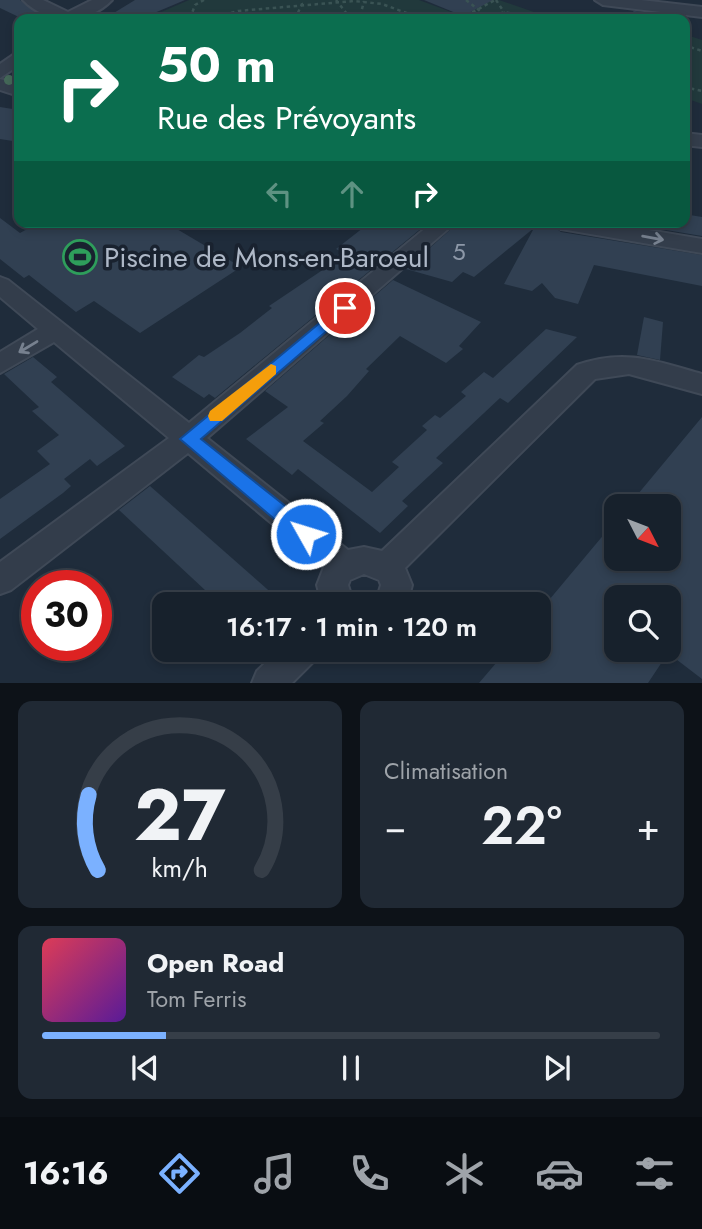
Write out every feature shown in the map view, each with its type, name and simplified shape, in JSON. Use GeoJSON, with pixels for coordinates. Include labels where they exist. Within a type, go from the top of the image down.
{"type":"FeatureCollection","features":[{"type":"Feature","properties":{"kind":"street"},"geometry":{"type":"LineString","coordinates":[[31,0],[58,14]]}},
{"type":"Feature","properties":{"kind":"street"},"geometry":{"type":"LineString","coordinates":[[74,14],[104,0]]}},
{"type":"Feature","properties":{"kind":"street"},"geometry":{"type":"LineString","coordinates":[[603,0],[702,12]]}},
{"type":"Feature","properties":{"kind":"street"},"geometry":{"type":"LineString","coordinates":[[0,73],[14,60]]}},
{"type":"Feature","properties":{"kind":"street"},"geometry":{"type":"LineString","coordinates":[[0,580],[188,439],[439,228]]}},
{"type":"Feature","properties":{"kind":"street"},"geometry":{"type":"LineString","coordinates":[[596,228],[702,246]]}},
{"type":"Feature","properties":{"kind":"street"},"geometry":{"type":"LineString","coordinates":[[0,285],[345,566]]}},
{"type":"Feature","properties":{"kind":"street"},"geometry":{"type":"LineString","coordinates":[[0,364],[55,330]]}},
{"type":"Feature","properties":{"kind":"street"},"geometry":{"type":"LineString","coordinates":[[386,568],[586,372],[604,365],[627,364],[702,384]]}},
{"type":"Feature","properties":{"kind":"street"},"geometry":{"type":"LineString","coordinates":[[334,592],[333,587],[337,573],[345,566],[366,560],[386,568],[396,585],[394,592]]}},
{"type":"Feature","properties":{"kind":"street"},"geometry":{"type":"LineString","coordinates":[[269,683],[290,662]]}},
{"type":"Feature","properties":{"kind":"path"},"geometry":{"type":"LineString","coordinates":[[192,14],[195,5],[204,0]]}},
{"type":"Feature","properties":{"kind":"path"},"geometry":{"type":"LineString","coordinates":[[466,0],[483,14]]}},
{"type":"Feature","properties":{"kind":"path"},"geometry":{"type":"LineString","coordinates":[[469,14],[495,0],[504,12]]}},
{"type":"Feature","properties":{"kind":"path"},"geometry":{"type":"LineString","coordinates":[[229,14],[301,2],[363,1],[408,14]]}},
{"type":"Feature","properties":{"kind":"path"},"geometry":{"type":"LineString","coordinates":[[499,14],[513,14]]}},
{"type":"Feature","properties":{"kind":"green space"},"geometry":{"type":"Polygon","coordinates":[[[189,0],[419,0],[457,14],[391,13],[157,14],[189,0]]]}},
{"type":"Feature","properties":{"kind":"green space"},"geometry":{"type":"Polygon","coordinates":[[[491,0],[499,0],[540,14],[466,14],[491,0]]]}},
{"type":"Feature","properties":{"kind":"green space"},"geometry":{"type":"Polygon","coordinates":[[[690,36],[702,40],[702,104],[690,100],[690,36]]]}},
{"type":"Feature","properties":{"kind":"building"},"geometry":{"type":"Polygon","coordinates":[[[0,0],[20,0],[40,14],[14,15],[0,8],[0,0]]]}},
{"type":"Feature","properties":{"kind":"building"},"geometry":{"type":"Polygon","coordinates":[[[135,0],[185,0],[152,14],[112,14],[135,0]]]}},
{"type":"Feature","properties":{"kind":"building"},"geometry":{"type":"Polygon","coordinates":[[[424,0],[493,0],[467,14],[458,14],[424,0]]]}},
{"type":"Feature","properties":{"kind":"building"},"geometry":{"type":"Polygon","coordinates":[[[634,11],[656,14],[630,14],[634,11]]]}},
{"type":"Feature","properties":{"kind":"building"},"geometry":{"type":"Polygon","coordinates":[[[0,107],[14,109],[14,141],[0,139],[0,107]]]}},
{"type":"Feature","properties":{"kind":"building"},"geometry":{"type":"Polygon","coordinates":[[[690,215],[702,217],[702,236],[654,228],[690,228],[690,215]]]}},
{"type":"Feature","properties":{"kind":"building"},"geometry":{"type":"Polygon","coordinates":[[[0,218],[20,233],[29,228],[175,228],[241,267],[140,333],[94,301],[76,312],[29,275],[24,278],[0,259],[0,218]]]}},
{"type":"Feature","properties":{"kind":"building"},"geometry":{"type":"Polygon","coordinates":[[[363,228],[422,228],[215,398],[209,394],[204,398],[172,377],[199,355],[204,357],[240,333],[272,308],[269,306],[333,263],[330,261],[342,252],[336,249],[363,228]]]}},
{"type":"Feature","properties":{"kind":"building"},"geometry":{"type":"Polygon","coordinates":[[[452,228],[534,228],[474,277],[463,272],[452,282],[406,269],[452,228]]]}},
{"type":"Feature","properties":{"kind":"building"},"geometry":{"type":"Polygon","coordinates":[[[534,228],[556,228],[561,232],[702,255],[702,286],[594,265],[578,304],[555,298],[542,283],[532,291],[504,284],[534,228]]]}},
{"type":"Feature","properties":{"kind":"building"},"geometry":{"type":"Polygon","coordinates":[[[393,280],[481,322],[459,346],[463,349],[446,363],[400,336],[366,369],[369,371],[347,396],[320,421],[324,423],[303,441],[372,492],[399,467],[392,462],[427,430],[422,426],[435,415],[440,418],[466,396],[461,392],[484,372],[493,378],[546,329],[577,337],[508,403],[500,398],[436,458],[443,463],[402,501],[408,506],[380,533],[298,469],[292,475],[246,439],[288,407],[265,391],[393,280]]]}},
{"type":"Feature","properties":{"kind":"building"},"geometry":{"type":"Polygon","coordinates":[[[644,317],[663,322],[660,360],[637,355],[644,317]]]}},
{"type":"Feature","properties":{"kind":"building"},"geometry":{"type":"Polygon","coordinates":[[[33,357],[57,377],[51,382],[125,446],[97,466],[90,459],[64,479],[71,486],[0,539],[0,499],[50,464],[37,451],[59,435],[32,411],[39,407],[4,374],[33,357]]]}},
{"type":"Feature","properties":{"kind":"building"},"geometry":{"type":"Polygon","coordinates":[[[702,417],[702,679],[680,662],[681,585],[604,585],[604,662],[662,662],[648,683],[479,683],[497,662],[551,662],[551,598],[604,534],[604,571],[681,571],[681,494],[638,494],[702,417]]]}},
{"type":"Feature","properties":{"kind":"building"},"geometry":{"type":"Polygon","coordinates":[[[150,486],[270,592],[207,592],[119,510],[150,486]]]}},
{"type":"Feature","properties":{"kind":"slow traffic"},"geometry":{"type":"LineString","coordinates":[[216,416],[271,370]]}},
{"type":"Feature","properties":{"kind":"place","name":"Piscine de Mons-en-Baroeul"},"geometry":{"type":"Point","coordinates":[80,257]}},
{"type":"Feature","properties":{"kind":"route"},"geometry":{"type":"LineString","coordinates":[[306,534],[188,439],[345,308]]}}]}
